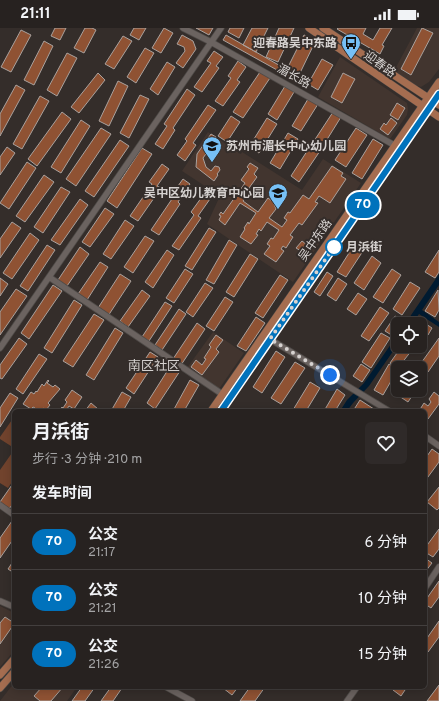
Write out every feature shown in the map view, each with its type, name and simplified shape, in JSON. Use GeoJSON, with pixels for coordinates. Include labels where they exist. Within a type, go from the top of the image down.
{"type":"FeatureCollection","features":[{"type":"Feature","properties":{"kind":"main road","name":"迎春路"},"geometry":{"type":"LineString","coordinates":[[309,28],[439,117]]}},
{"type":"Feature","properties":{"kind":"main road","name":"迎春路"},"geometry":{"type":"LineString","coordinates":[[323,28],[434,101]]}},
{"type":"Feature","properties":{"kind":"main road","name":"吴中东路"},"geometry":{"type":"LineString","coordinates":[[434,101],[439,82]]}},
{"type":"Feature","properties":{"kind":"main road","name":"吴中东路"},"geometry":{"type":"LineString","coordinates":[[222,409],[429,111],[439,94]]}},
{"type":"Feature","properties":{"kind":"main road","name":"吴中东路"},"geometry":{"type":"LineString","coordinates":[[212,409],[422,106],[434,101]]}},
{"type":"Feature","properties":{"kind":"main road"},"geometry":{"type":"LineString","coordinates":[[0,675],[12,661]]}},
{"type":"Feature","properties":{"kind":"main road"},"geometry":{"type":"LineString","coordinates":[[0,688],[12,674]]}},
{"type":"Feature","properties":{"kind":"street","name":"湄长路"},"geometry":{"type":"LineString","coordinates":[[183,28],[211,42],[394,145]]}},
{"type":"Feature","properties":{"kind":"street"},"geometry":{"type":"LineString","coordinates":[[0,348],[221,28]]}},
{"type":"Feature","properties":{"kind":"street"},"geometry":{"type":"LineString","coordinates":[[49,277],[222,394]]}},
{"type":"Feature","properties":{"kind":"street"},"geometry":{"type":"LineString","coordinates":[[263,334],[387,409]]}},
{"type":"Feature","properties":{"kind":"street"},"geometry":{"type":"LineString","coordinates":[[427,437],[439,446]]}},
{"type":"Feature","properties":{"kind":"street"},"geometry":{"type":"LineString","coordinates":[[0,505],[12,514]]}},
{"type":"Feature","properties":{"kind":"street"},"geometry":{"type":"LineString","coordinates":[[427,585],[439,567]]}},
{"type":"Feature","properties":{"kind":"street"},"geometry":{"type":"LineString","coordinates":[[0,600],[12,606]]}},
{"type":"Feature","properties":{"kind":"street"},"geometry":{"type":"LineString","coordinates":[[170,689],[192,701]]}},
{"type":"Feature","properties":{"kind":"street"},"geometry":{"type":"LineString","coordinates":[[347,701],[356,689]]}},
{"type":"Feature","properties":{"kind":"shaded area"},"geometry":{"type":"Polygon","coordinates":[[[417,28],[439,28],[439,69],[429,82],[421,87],[415,85],[394,71],[417,28]]]}},
{"type":"Feature","properties":{"kind":"shaded area"},"geometry":{"type":"Polygon","coordinates":[[[340,57],[407,103],[407,115],[390,139],[318,97],[340,57]]]}},
{"type":"Feature","properties":{"kind":"shaded area","name":"吴中区幼儿教育中心园"},"geometry":{"type":"Polygon","coordinates":[[[208,132],[241,154],[242,152],[302,190],[323,159],[361,183],[293,282],[207,224],[220,196],[182,171],[208,132]]]}},
{"type":"Feature","properties":{"kind":"shaded area"},"geometry":{"type":"Polygon","coordinates":[[[213,332],[244,353],[219,389],[187,368],[213,332]]]}},
{"type":"Feature","properties":{"kind":"shaded area"},"geometry":{"type":"Polygon","coordinates":[[[12,420],[12,447],[0,439],[12,420]]]}},
{"type":"Feature","properties":{"kind":"shaded area"},"geometry":{"type":"Polygon","coordinates":[[[12,453],[12,482],[8,488],[0,483],[0,470],[12,453]]]}},
{"type":"Feature","properties":{"kind":"shaded area"},"geometry":{"type":"Polygon","coordinates":[[[0,606],[12,612],[12,653],[0,667],[0,606]]]}},
{"type":"Feature","properties":{"kind":"shaded area"},"geometry":{"type":"Polygon","coordinates":[[[12,686],[12,689],[76,689],[67,701],[0,701],[12,686]]]}},
{"type":"Feature","properties":{"kind":"water"},"geometry":{"type":"Polygon","coordinates":[[[439,274],[439,285],[422,310],[439,322],[439,327],[427,319],[427,317],[419,314],[417,317],[410,317],[439,274]]]}},
{"type":"Feature","properties":{"kind":"water"},"geometry":{"type":"Polygon","coordinates":[[[391,344],[392,353],[369,386],[348,409],[341,409],[347,400],[364,383],[391,344]]]}},
{"type":"Feature","properties":{"kind":"building"},"geometry":{"type":"Polygon","coordinates":[[[55,28],[66,28],[60,40],[51,36],[55,28]]]}},
{"type":"Feature","properties":{"kind":"building"},"geometry":{"type":"Polygon","coordinates":[[[85,28],[92,28],[96,30],[84,53],[74,48],[85,28]]]}},
{"type":"Feature","properties":{"kind":"building"},"geometry":{"type":"Polygon","coordinates":[[[134,28],[146,28],[139,40],[130,35],[134,28]]]}},
{"type":"Feature","properties":{"kind":"building"},"geometry":{"type":"Polygon","coordinates":[[[164,28],[173,33],[161,53],[152,48],[164,28]]]}},
{"type":"Feature","properties":{"kind":"building"},"geometry":{"type":"Polygon","coordinates":[[[196,28],[213,28],[209,35],[196,28]]]}},
{"type":"Feature","properties":{"kind":"building"},"geometry":{"type":"Polygon","coordinates":[[[230,28],[244,28],[239,38],[228,32],[230,28]]]}},
{"type":"Feature","properties":{"kind":"building"},"geometry":{"type":"Polygon","coordinates":[[[252,28],[268,28],[256,52],[243,45],[252,28]]]}},
{"type":"Feature","properties":{"kind":"building"},"geometry":{"type":"Polygon","coordinates":[[[279,28],[294,28],[278,62],[266,57],[279,28]]]}},
{"type":"Feature","properties":{"kind":"building"},"geometry":{"type":"Polygon","coordinates":[[[366,28],[363,34],[373,40],[380,28],[392,28],[382,45],[384,46],[380,54],[337,29],[366,28]]]}},
{"type":"Feature","properties":{"kind":"building"},"geometry":{"type":"Polygon","coordinates":[[[422,28],[433,33],[411,75],[401,69],[422,28]]]}},
{"type":"Feature","properties":{"kind":"building"},"geometry":{"type":"Polygon","coordinates":[[[21,30],[31,35],[11,72],[1,67],[21,30]]]}},
{"type":"Feature","properties":{"kind":"building"},"geometry":{"type":"Polygon","coordinates":[[[182,35],[193,41],[196,49],[183,68],[176,63],[185,51],[184,47],[177,44],[182,35]]]}},
{"type":"Feature","properties":{"kind":"building"},"geometry":{"type":"Polygon","coordinates":[[[226,35],[298,76],[295,80],[223,40],[226,35]]]}},
{"type":"Feature","properties":{"kind":"building"},"geometry":{"type":"Polygon","coordinates":[[[304,35],[316,40],[299,75],[287,69],[304,35]]]}},
{"type":"Feature","properties":{"kind":"building"},"geometry":{"type":"Polygon","coordinates":[[[123,36],[132,41],[114,69],[105,64],[123,36]]]}},
{"type":"Feature","properties":{"kind":"building"},"geometry":{"type":"Polygon","coordinates":[[[44,41],[53,46],[34,85],[24,80],[44,41]]]}},
{"type":"Feature","properties":{"kind":"building"},"geometry":{"type":"Polygon","coordinates":[[[145,48],[154,53],[136,83],[127,77],[145,48]]]}},
{"type":"Feature","properties":{"kind":"building"},"geometry":{"type":"Polygon","coordinates":[[[214,51],[223,57],[216,66],[219,68],[202,92],[194,87],[211,63],[207,61],[214,51]]]}},
{"type":"Feature","properties":{"kind":"building"},"geometry":{"type":"Polygon","coordinates":[[[67,53],[77,58],[57,96],[47,90],[67,53]]]}},
{"type":"Feature","properties":{"kind":"building"},"geometry":{"type":"Polygon","coordinates":[[[322,59],[333,65],[318,90],[308,84],[322,59]]]}},
{"type":"Feature","properties":{"kind":"building"},"geometry":{"type":"Polygon","coordinates":[[[238,61],[246,67],[237,80],[240,82],[223,106],[215,101],[231,78],[228,76],[238,61]]]}},
{"type":"Feature","properties":{"kind":"building"},"geometry":{"type":"Polygon","coordinates":[[[167,62],[175,67],[158,95],[150,89],[167,62]]]}},
{"type":"Feature","properties":{"kind":"building"},"geometry":{"type":"Polygon","coordinates":[[[260,72],[270,78],[243,118],[233,112],[260,72]]]}},
{"type":"Feature","properties":{"kind":"building"},"geometry":{"type":"Polygon","coordinates":[[[98,73],[105,80],[79,113],[71,107],[98,73]]]}},
{"type":"Feature","properties":{"kind":"building"},"geometry":{"type":"Polygon","coordinates":[[[343,73],[355,79],[342,103],[331,97],[343,73]]]}},
{"type":"Feature","properties":{"kind":"building"},"geometry":{"type":"Polygon","coordinates":[[[118,81],[128,86],[109,126],[99,121],[118,81]]]}},
{"type":"Feature","properties":{"kind":"building"},"geometry":{"type":"Polygon","coordinates":[[[16,85],[25,90],[0,136],[0,114],[16,85]]]}},
{"type":"Feature","properties":{"kind":"building"},"geometry":{"type":"Polygon","coordinates":[[[285,86],[294,92],[277,120],[268,114],[285,86]]]}},
{"type":"Feature","properties":{"kind":"building"},"geometry":{"type":"Polygon","coordinates":[[[187,89],[195,95],[173,128],[175,130],[163,149],[155,144],[167,126],[164,124],[187,89]]]}},
{"type":"Feature","properties":{"kind":"building"},"geometry":{"type":"Polygon","coordinates":[[[140,95],[149,99],[129,138],[120,133],[140,95]]]}},
{"type":"Feature","properties":{"kind":"building"},"geometry":{"type":"Polygon","coordinates":[[[40,96],[49,101],[22,149],[13,144],[40,96]]]}},
{"type":"Feature","properties":{"kind":"building"},"geometry":{"type":"Polygon","coordinates":[[[308,99],[318,104],[301,131],[292,126],[308,99]]]}},
{"type":"Feature","properties":{"kind":"building"},"geometry":{"type":"Polygon","coordinates":[[[397,103],[405,108],[398,120],[390,115],[397,103]]]}},
{"type":"Feature","properties":{"kind":"building"},"geometry":{"type":"Polygon","coordinates":[[[208,105],[216,110],[193,143],[196,145],[185,161],[177,155],[187,141],[185,139],[208,105]]]}},
{"type":"Feature","properties":{"kind":"building"},"geometry":{"type":"Polygon","coordinates":[[[62,112],[71,119],[37,166],[28,159],[62,112]]]}},
{"type":"Feature","properties":{"kind":"building"},"geometry":{"type":"Polygon","coordinates":[[[333,112],[341,117],[323,146],[314,141],[333,112]]]}},
{"type":"Feature","properties":{"kind":"building"},"geometry":{"type":"Polygon","coordinates":[[[231,116],[240,122],[227,142],[218,136],[231,116]]]}},
{"type":"Feature","properties":{"kind":"building"},"geometry":{"type":"Polygon","coordinates":[[[267,118],[277,124],[259,153],[249,147],[267,118]]]}},
{"type":"Feature","properties":{"kind":"building"},"geometry":{"type":"Polygon","coordinates":[[[391,118],[397,123],[388,135],[380,129],[384,123],[386,125],[391,118]]]}},
{"type":"Feature","properties":{"kind":"building"},"geometry":{"type":"Polygon","coordinates":[[[81,120],[90,126],[61,173],[51,167],[81,120]]]}},
{"type":"Feature","properties":{"kind":"building"},"geometry":{"type":"Polygon","coordinates":[[[101,128],[111,134],[76,186],[66,179],[101,128]]]}},
{"type":"Feature","properties":{"kind":"building"},"geometry":{"type":"Polygon","coordinates":[[[356,128],[367,135],[346,167],[335,160],[356,128]]]}},
{"type":"Feature","properties":{"kind":"building"},"geometry":{"type":"Polygon","coordinates":[[[288,133],[298,139],[280,169],[270,163],[288,133]]]}},
{"type":"Feature","properties":{"kind":"building"},"geometry":{"type":"Polygon","coordinates":[[[211,134],[216,137],[203,158],[206,167],[211,171],[215,166],[219,167],[220,170],[214,181],[196,167],[197,154],[211,134]]]}},
{"type":"Feature","properties":{"kind":"building"},"geometry":{"type":"Polygon","coordinates":[[[373,139],[383,145],[362,179],[352,173],[373,139]]]}},
{"type":"Feature","properties":{"kind":"building"},"geometry":{"type":"Polygon","coordinates":[[[120,140],[129,146],[94,197],[85,191],[120,140]]]}},
{"type":"Feature","properties":{"kind":"building"},"geometry":{"type":"Polygon","coordinates":[[[311,145],[320,151],[299,182],[291,176],[311,145]]]}},
{"type":"Feature","properties":{"kind":"building"},"geometry":{"type":"Polygon","coordinates":[[[7,147],[15,153],[0,175],[0,157],[7,147]]]}},
{"type":"Feature","properties":{"kind":"building"},"geometry":{"type":"Polygon","coordinates":[[[142,148],[152,154],[117,208],[107,201],[142,148]]]}},
{"type":"Feature","properties":{"kind":"building"},"geometry":{"type":"Polygon","coordinates":[[[27,162],[36,168],[9,209],[0,203],[27,162]]]}},
{"type":"Feature","properties":{"kind":"building"},"geometry":{"type":"Polygon","coordinates":[[[250,163],[258,168],[254,174],[257,177],[249,188],[251,190],[243,201],[258,212],[268,198],[275,203],[276,209],[269,218],[282,227],[287,220],[284,218],[288,212],[290,213],[303,195],[309,199],[332,166],[343,173],[341,176],[346,179],[330,203],[319,196],[315,202],[318,203],[302,225],[299,223],[290,235],[293,237],[286,248],[283,246],[281,249],[284,251],[276,262],[264,254],[270,246],[267,244],[271,238],[273,239],[279,230],[267,222],[261,231],[259,229],[256,234],[258,235],[251,244],[240,237],[248,222],[249,224],[256,213],[240,203],[225,225],[219,220],[221,216],[219,215],[221,212],[223,214],[245,183],[241,180],[249,169],[247,167],[250,163]]]}},
{"type":"Feature","properties":{"kind":"building"},"geometry":{"type":"Polygon","coordinates":[[[162,164],[169,169],[157,186],[161,188],[138,221],[130,216],[152,184],[149,182],[162,164]]]}},
{"type":"Feature","properties":{"kind":"building"},"geometry":{"type":"Polygon","coordinates":[[[44,175],[54,182],[25,222],[16,216],[44,175]]]}},
{"type":"Feature","properties":{"kind":"building"},"geometry":{"type":"Polygon","coordinates":[[[183,179],[190,184],[178,202],[180,204],[159,235],[151,230],[172,199],[170,197],[183,179]]]}},
{"type":"Feature","properties":{"kind":"building"},"geometry":{"type":"Polygon","coordinates":[[[61,187],[70,192],[43,233],[34,227],[61,187]]]}},
{"type":"Feature","properties":{"kind":"building"},"geometry":{"type":"Polygon","coordinates":[[[204,194],[210,199],[198,216],[201,218],[179,250],[172,246],[194,215],[191,212],[204,194]]]}},
{"type":"Feature","properties":{"kind":"building"},"geometry":{"type":"Polygon","coordinates":[[[80,199],[88,205],[60,245],[51,240],[80,199]]]}},
{"type":"Feature","properties":{"kind":"building"},"geometry":{"type":"Polygon","coordinates":[[[105,208],[114,214],[90,247],[82,242],[105,208]]]}},
{"type":"Feature","properties":{"kind":"building"},"geometry":{"type":"Polygon","coordinates":[[[125,220],[134,226],[111,259],[103,254],[125,220]]]}},
{"type":"Feature","properties":{"kind":"building"},"geometry":{"type":"Polygon","coordinates":[[[12,222],[21,228],[0,258],[0,239],[12,222]]]}},
{"type":"Feature","properties":{"kind":"building"},"geometry":{"type":"Polygon","coordinates":[[[209,228],[216,232],[192,270],[185,266],[209,228]]]}},
{"type":"Feature","properties":{"kind":"building"},"geometry":{"type":"Polygon","coordinates":[[[30,233],[39,240],[12,279],[3,273],[30,233]]]}},
{"type":"Feature","properties":{"kind":"building"},"geometry":{"type":"Polygon","coordinates":[[[145,236],[154,241],[133,273],[124,267],[145,236]]]}},
{"type":"Feature","properties":{"kind":"building"},"geometry":{"type":"Polygon","coordinates":[[[229,240],[237,245],[214,284],[206,280],[229,240]]]}},
{"type":"Feature","properties":{"kind":"building"},"geometry":{"type":"Polygon","coordinates":[[[302,241],[306,244],[301,251],[296,248],[302,241]]]}},
{"type":"Feature","properties":{"kind":"building"},"geometry":{"type":"Polygon","coordinates":[[[47,245],[55,250],[28,291],[20,286],[47,245]]]}},
{"type":"Feature","properties":{"kind":"building"},"geometry":{"type":"Polygon","coordinates":[[[354,245],[363,251],[346,277],[337,272],[354,245]]]}},
{"type":"Feature","properties":{"kind":"building"},"geometry":{"type":"Polygon","coordinates":[[[80,247],[89,254],[67,286],[58,280],[80,247]]]}},
{"type":"Feature","properties":{"kind":"building"},"geometry":{"type":"Polygon","coordinates":[[[167,250],[174,255],[153,288],[145,282],[167,250]]]}},
{"type":"Feature","properties":{"kind":"building"},"geometry":{"type":"Polygon","coordinates":[[[439,250],[439,272],[435,278],[425,272],[439,250]]]}},
{"type":"Feature","properties":{"kind":"building"},"geometry":{"type":"Polygon","coordinates":[[[250,254],[258,259],[234,297],[226,292],[250,254]]]}},
{"type":"Feature","properties":{"kind":"building"},"geometry":{"type":"Polygon","coordinates":[[[372,256],[381,263],[364,290],[354,283],[372,256]]]}},
{"type":"Feature","properties":{"kind":"building"},"geometry":{"type":"Polygon","coordinates":[[[100,262],[108,267],[87,300],[78,294],[100,262]]]}},
{"type":"Feature","properties":{"kind":"building"},"geometry":{"type":"Polygon","coordinates":[[[185,269],[193,274],[174,303],[166,298],[185,269]]]}},
{"type":"Feature","properties":{"kind":"building"},"geometry":{"type":"Polygon","coordinates":[[[392,269],[401,275],[383,303],[373,297],[392,269]]]}},
{"type":"Feature","properties":{"kind":"building"},"geometry":{"type":"Polygon","coordinates":[[[327,272],[333,276],[320,296],[314,292],[327,272]]]}},
{"type":"Feature","properties":{"kind":"building"},"geometry":{"type":"Polygon","coordinates":[[[120,274],[131,281],[108,316],[98,308],[120,274]]]}},
{"type":"Feature","properties":{"kind":"building"},"geometry":{"type":"Polygon","coordinates":[[[280,275],[288,280],[263,318],[255,313],[280,275]]]}},
{"type":"Feature","properties":{"kind":"building"},"geometry":{"type":"Polygon","coordinates":[[[0,278],[8,284],[0,296],[0,278]]]}},
{"type":"Feature","properties":{"kind":"building"},"geometry":{"type":"Polygon","coordinates":[[[338,278],[347,284],[336,301],[327,295],[338,278]]]}},
{"type":"Feature","properties":{"kind":"building"},"geometry":{"type":"Polygon","coordinates":[[[410,282],[420,288],[402,315],[393,309],[410,282]]]}},
{"type":"Feature","properties":{"kind":"building"},"geometry":{"type":"Polygon","coordinates":[[[205,283],[213,288],[193,317],[186,312],[205,283]]]}},
{"type":"Feature","properties":{"kind":"building"},"geometry":{"type":"Polygon","coordinates":[[[53,285],[62,291],[29,339],[21,333],[53,285]]]}},
{"type":"Feature","properties":{"kind":"building"},"geometry":{"type":"Polygon","coordinates":[[[16,289],[27,296],[0,335],[0,312],[16,289]]]}},
{"type":"Feature","properties":{"kind":"building"},"geometry":{"type":"Polygon","coordinates":[[[142,290],[150,296],[128,327],[120,321],[142,290]]]}},
{"type":"Feature","properties":{"kind":"building"},"geometry":{"type":"Polygon","coordinates":[[[438,290],[439,310],[435,317],[425,311],[438,290]]]}},
{"type":"Feature","properties":{"kind":"building"},"geometry":{"type":"Polygon","coordinates":[[[358,293],[367,299],[356,315],[347,309],[358,293]]]}},
{"type":"Feature","properties":{"kind":"building"},"geometry":{"type":"Polygon","coordinates":[[[225,297],[233,302],[214,331],[206,326],[225,297]]]}},
{"type":"Feature","properties":{"kind":"building"},"geometry":{"type":"Polygon","coordinates":[[[74,300],[82,305],[52,353],[44,348],[74,300]]]}},
{"type":"Feature","properties":{"kind":"building"},"geometry":{"type":"Polygon","coordinates":[[[165,302],[172,306],[149,341],[142,337],[165,302]]]}},
{"type":"Feature","properties":{"kind":"building"},"geometry":{"type":"Polygon","coordinates":[[[380,307],[389,313],[369,341],[361,336],[380,307]]]}},
{"type":"Feature","properties":{"kind":"building"},"geometry":{"type":"Polygon","coordinates":[[[179,309],[186,314],[162,350],[155,345],[179,309]]]}},
{"type":"Feature","properties":{"kind":"building"},"geometry":{"type":"Polygon","coordinates":[[[94,314],[104,320],[73,367],[63,361],[94,314]]]}},
{"type":"Feature","properties":{"kind":"building"},"geometry":{"type":"Polygon","coordinates":[[[256,317],[265,323],[246,351],[237,346],[256,317]]]}},
{"type":"Feature","properties":{"kind":"building"},"geometry":{"type":"Polygon","coordinates":[[[391,322],[391,335],[385,331],[391,322]]]}},
{"type":"Feature","properties":{"kind":"building"},"geometry":{"type":"Polygon","coordinates":[[[197,323],[205,329],[181,365],[173,359],[197,323]]]}},
{"type":"Feature","properties":{"kind":"building"},"geometry":{"type":"Polygon","coordinates":[[[427,325],[432,328],[427,334],[427,325]]]}},
{"type":"Feature","properties":{"kind":"building"},"geometry":{"type":"Polygon","coordinates":[[[115,328],[123,333],[94,380],[86,375],[115,328]]]}},
{"type":"Feature","properties":{"kind":"building"},"geometry":{"type":"Polygon","coordinates":[[[381,333],[390,338],[371,368],[362,362],[381,333]]]}},
{"type":"Feature","properties":{"kind":"building"},"geometry":{"type":"Polygon","coordinates":[[[216,335],[223,340],[216,349],[219,352],[202,375],[191,367],[196,360],[202,365],[206,359],[204,358],[211,347],[209,345],[216,335]]]}},
{"type":"Feature","properties":{"kind":"building"},"geometry":{"type":"Polygon","coordinates":[[[19,338],[27,344],[2,379],[0,378],[0,365],[19,338]]]}},
{"type":"Feature","properties":{"kind":"building"},"geometry":{"type":"Polygon","coordinates":[[[439,338],[439,356],[428,372],[427,361],[423,361],[439,338]]]}},
{"type":"Feature","properties":{"kind":"building"},"geometry":{"type":"Polygon","coordinates":[[[276,351],[285,357],[262,393],[253,387],[276,351]]]}},
{"type":"Feature","properties":{"kind":"building"},"geometry":{"type":"Polygon","coordinates":[[[150,352],[158,357],[134,394],[126,388],[150,352]]]}},
{"type":"Feature","properties":{"kind":"building"},"geometry":{"type":"Polygon","coordinates":[[[397,353],[410,353],[403,361],[391,361],[397,353]]]}},
{"type":"Feature","properties":{"kind":"building"},"geometry":{"type":"Polygon","coordinates":[[[39,354],[47,359],[23,394],[16,389],[39,354]]]}},
{"type":"Feature","properties":{"kind":"building"},"geometry":{"type":"Polygon","coordinates":[[[295,362],[305,368],[281,404],[271,398],[295,362]]]}},
{"type":"Feature","properties":{"kind":"building"},"geometry":{"type":"Polygon","coordinates":[[[361,364],[370,370],[362,382],[353,376],[361,364]]]}},
{"type":"Feature","properties":{"kind":"building"},"geometry":{"type":"Polygon","coordinates":[[[389,364],[391,365],[391,381],[383,395],[374,390],[389,364]]]}},
{"type":"Feature","properties":{"kind":"building"},"geometry":{"type":"Polygon","coordinates":[[[171,365],[180,371],[155,409],[147,403],[171,365]]]}},
{"type":"Feature","properties":{"kind":"building"},"geometry":{"type":"Polygon","coordinates":[[[48,380],[49,381],[47,383],[53,387],[55,385],[60,389],[48,403],[50,405],[47,409],[34,409],[33,407],[31,409],[23,404],[31,392],[34,394],[42,384],[44,386],[48,380]]]}},
{"type":"Feature","properties":{"kind":"building"},"geometry":{"type":"Polygon","coordinates":[[[190,380],[199,385],[185,409],[174,409],[190,380]]]}},
{"type":"Feature","properties":{"kind":"building"},"geometry":{"type":"Polygon","coordinates":[[[310,382],[320,388],[307,409],[294,409],[310,382]]]}},
{"type":"Feature","properties":{"kind":"building"},"geometry":{"type":"Polygon","coordinates":[[[337,389],[345,395],[336,409],[325,409],[337,389]]]}},
{"type":"Feature","properties":{"kind":"building"},"geometry":{"type":"Polygon","coordinates":[[[72,390],[82,397],[74,409],[69,406],[67,409],[60,409],[67,402],[65,400],[72,390]]]}},
{"type":"Feature","properties":{"kind":"building"},"geometry":{"type":"Polygon","coordinates":[[[122,392],[131,397],[124,409],[112,409],[122,392]]]}},
{"type":"Feature","properties":{"kind":"building"},"geometry":{"type":"Polygon","coordinates":[[[434,392],[439,396],[439,404],[428,419],[427,409],[420,409],[424,403],[428,406],[431,402],[429,399],[434,392]]]}},
{"type":"Feature","properties":{"kind":"building"},"geometry":{"type":"Polygon","coordinates":[[[10,393],[18,398],[0,427],[0,408],[10,393]]]}},
{"type":"Feature","properties":{"kind":"building"},"geometry":{"type":"Polygon","coordinates":[[[400,397],[411,397],[408,402],[400,397]]]}},
{"type":"Feature","properties":{"kind":"building"},"geometry":{"type":"Polygon","coordinates":[[[360,400],[374,409],[354,409],[360,400]]]}},
{"type":"Feature","properties":{"kind":"building"},"geometry":{"type":"Polygon","coordinates":[[[91,403],[98,409],[86,409],[91,403]]]}},
{"type":"Feature","properties":{"kind":"building"},"geometry":{"type":"Polygon","coordinates":[[[432,449],[439,454],[439,462],[427,478],[427,456],[432,449]]]}},
{"type":"Feature","properties":{"kind":"building"},"geometry":{"type":"Polygon","coordinates":[[[12,485],[12,505],[9,509],[0,502],[12,485]]]}},
{"type":"Feature","properties":{"kind":"building"},"geometry":{"type":"Polygon","coordinates":[[[439,487],[439,508],[437,510],[427,502],[439,487]]]}},
{"type":"Feature","properties":{"kind":"building"},"geometry":{"type":"Polygon","coordinates":[[[12,521],[12,541],[0,558],[0,538],[12,521]]]}},
{"type":"Feature","properties":{"kind":"building"},"geometry":{"type":"Polygon","coordinates":[[[439,529],[439,549],[433,557],[427,553],[427,545],[439,529]]]}},
{"type":"Feature","properties":{"kind":"building"},"geometry":{"type":"Polygon","coordinates":[[[427,559],[432,563],[427,569],[427,559]]]}},
{"type":"Feature","properties":{"kind":"building"},"geometry":{"type":"Polygon","coordinates":[[[12,563],[12,572],[8,569],[12,563]]]}},
{"type":"Feature","properties":{"kind":"building"},"geometry":{"type":"Polygon","coordinates":[[[439,581],[439,597],[431,608],[427,605],[427,598],[439,581]]]}},
{"type":"Feature","properties":{"kind":"building"},"geometry":{"type":"Polygon","coordinates":[[[5,617],[12,622],[12,627],[0,644],[0,623],[5,617]]]}},
{"type":"Feature","properties":{"kind":"building"},"geometry":{"type":"Polygon","coordinates":[[[439,621],[439,637],[428,652],[427,638],[439,621]]]}},
{"type":"Feature","properties":{"kind":"building"},"geometry":{"type":"Polygon","coordinates":[[[439,685],[439,701],[427,701],[439,685]]]}},
{"type":"Feature","properties":{"kind":"building"},"geometry":{"type":"Polygon","coordinates":[[[40,689],[61,689],[51,701],[40,701],[34,696],[40,689]]]}},
{"type":"Feature","properties":{"kind":"building"},"geometry":{"type":"Polygon","coordinates":[[[81,689],[94,689],[85,701],[72,701],[81,689]]]}},
{"type":"Feature","properties":{"kind":"building"},"geometry":{"type":"Polygon","coordinates":[[[110,689],[121,689],[113,701],[101,701],[110,689]]]}},
{"type":"Feature","properties":{"kind":"building"},"geometry":{"type":"Polygon","coordinates":[[[224,689],[236,689],[232,695],[224,689]]]}},
{"type":"Feature","properties":{"kind":"building"},"geometry":{"type":"Polygon","coordinates":[[[249,689],[264,689],[255,701],[240,701],[249,689]]]}},
{"type":"Feature","properties":{"kind":"building"},"geometry":{"type":"Polygon","coordinates":[[[394,689],[406,689],[401,696],[394,689]]]}},
{"type":"Feature","properties":{"kind":"bus line","name":"70"},"geometry":{"type":"LineString","coordinates":[[222,409],[429,111],[439,94]]}},
{"type":"Feature","properties":{"kind":"place","name":"迎春路吴中东路"},"geometry":{"type":"Point","coordinates":[351,60]}},
{"type":"Feature","properties":{"kind":"place","name":"苏州市湄长中心幼儿园"},"geometry":{"type":"Point","coordinates":[212,163]}},
{"type":"Feature","properties":{"kind":"place","name":"吴中区幼儿教育中心园"},"geometry":{"type":"Point","coordinates":[278,210]}},
{"type":"Feature","properties":{"kind":"place","name":"月浜街"},"geometry":{"type":"Point","coordinates":[334,247]}},
{"type":"Feature","properties":{"kind":"district","name":"南区社区"},"geometry":{"type":"Point","coordinates":[154,365]}},
{"type":"Feature","properties":{"kind":"route"},"geometry":{"type":"LineString","coordinates":[[330,375],[270,339],[334,247]]}}]}
